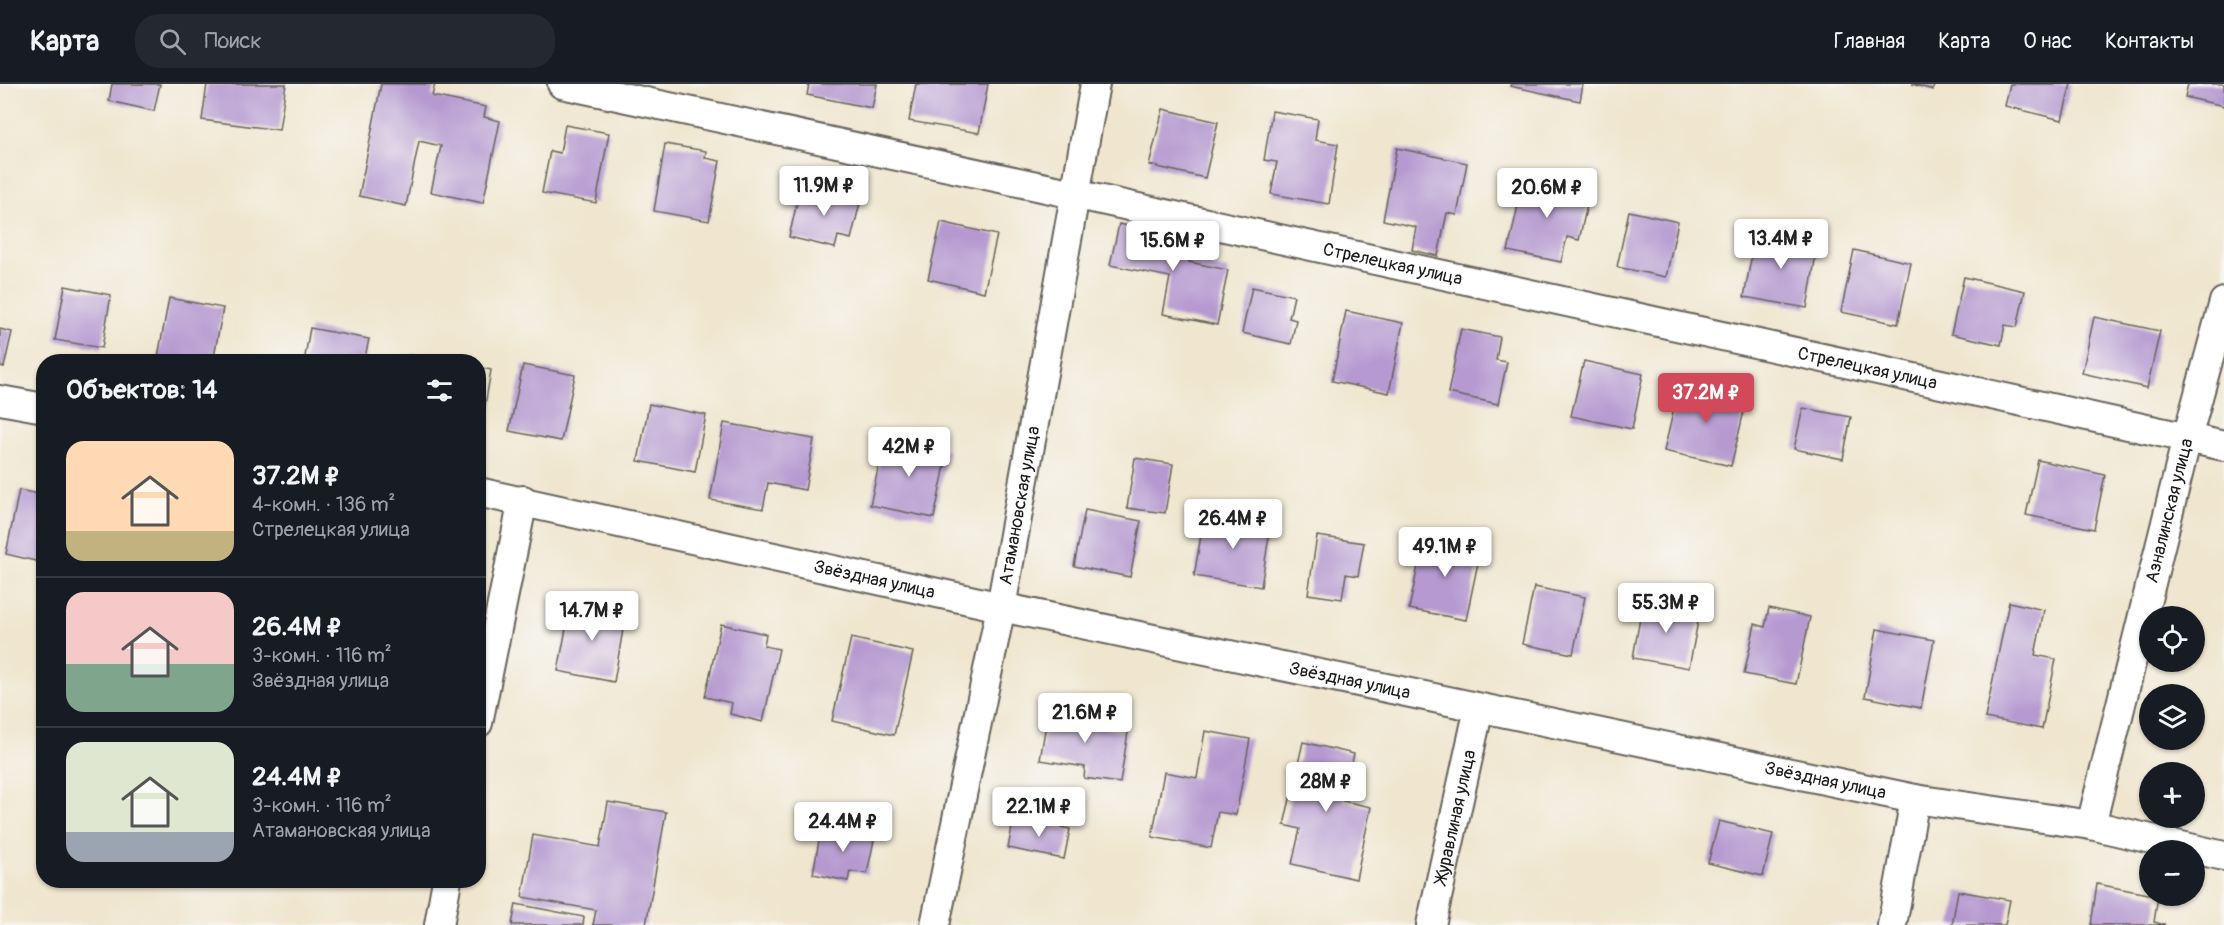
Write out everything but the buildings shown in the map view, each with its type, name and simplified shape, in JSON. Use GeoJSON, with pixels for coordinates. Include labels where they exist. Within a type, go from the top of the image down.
{"type":"FeatureCollection","features":[{"type":"Feature","properties":{"kind":"street","name":"Стрелецкая улица"},"geometry":{"type":"LineString","coordinates":[[562,84],[2224,446]]}},
{"type":"Feature","properties":{"kind":"street","name":"Атамановская улица"},"geometry":{"type":"LineString","coordinates":[[935,925],[1001,608],[1095,84]]}},
{"type":"Feature","properties":{"kind":"street","name":"Азналинская улица"},"geometry":{"type":"LineString","coordinates":[[2091,825],[2187,438],[2224,302]]}},
{"type":"Feature","properties":{"kind":"street"},"geometry":{"type":"LineString","coordinates":[[0,400],[36,407]]}},
{"type":"Feature","properties":{"kind":"street","name":"Звёздная улица"},"geometry":{"type":"LineString","coordinates":[[486,493],[1001,608],[1915,799],[2091,825],[2224,855]]}},
{"type":"Feature","properties":{"kind":"street"},"geometry":{"type":"LineString","coordinates":[[486,683],[523,500]]}},
{"type":"Feature","properties":{"kind":"street","name":"Журавлиная улица"},"geometry":{"type":"LineString","coordinates":[[1431,925],[1479,708]]}},
{"type":"Feature","properties":{"kind":"street"},"geometry":{"type":"LineString","coordinates":[[1892,925],[1915,799]]}},
{"type":"Feature","properties":{"kind":"street"},"geometry":{"type":"LineString","coordinates":[[439,925],[446,888]]}}]}
